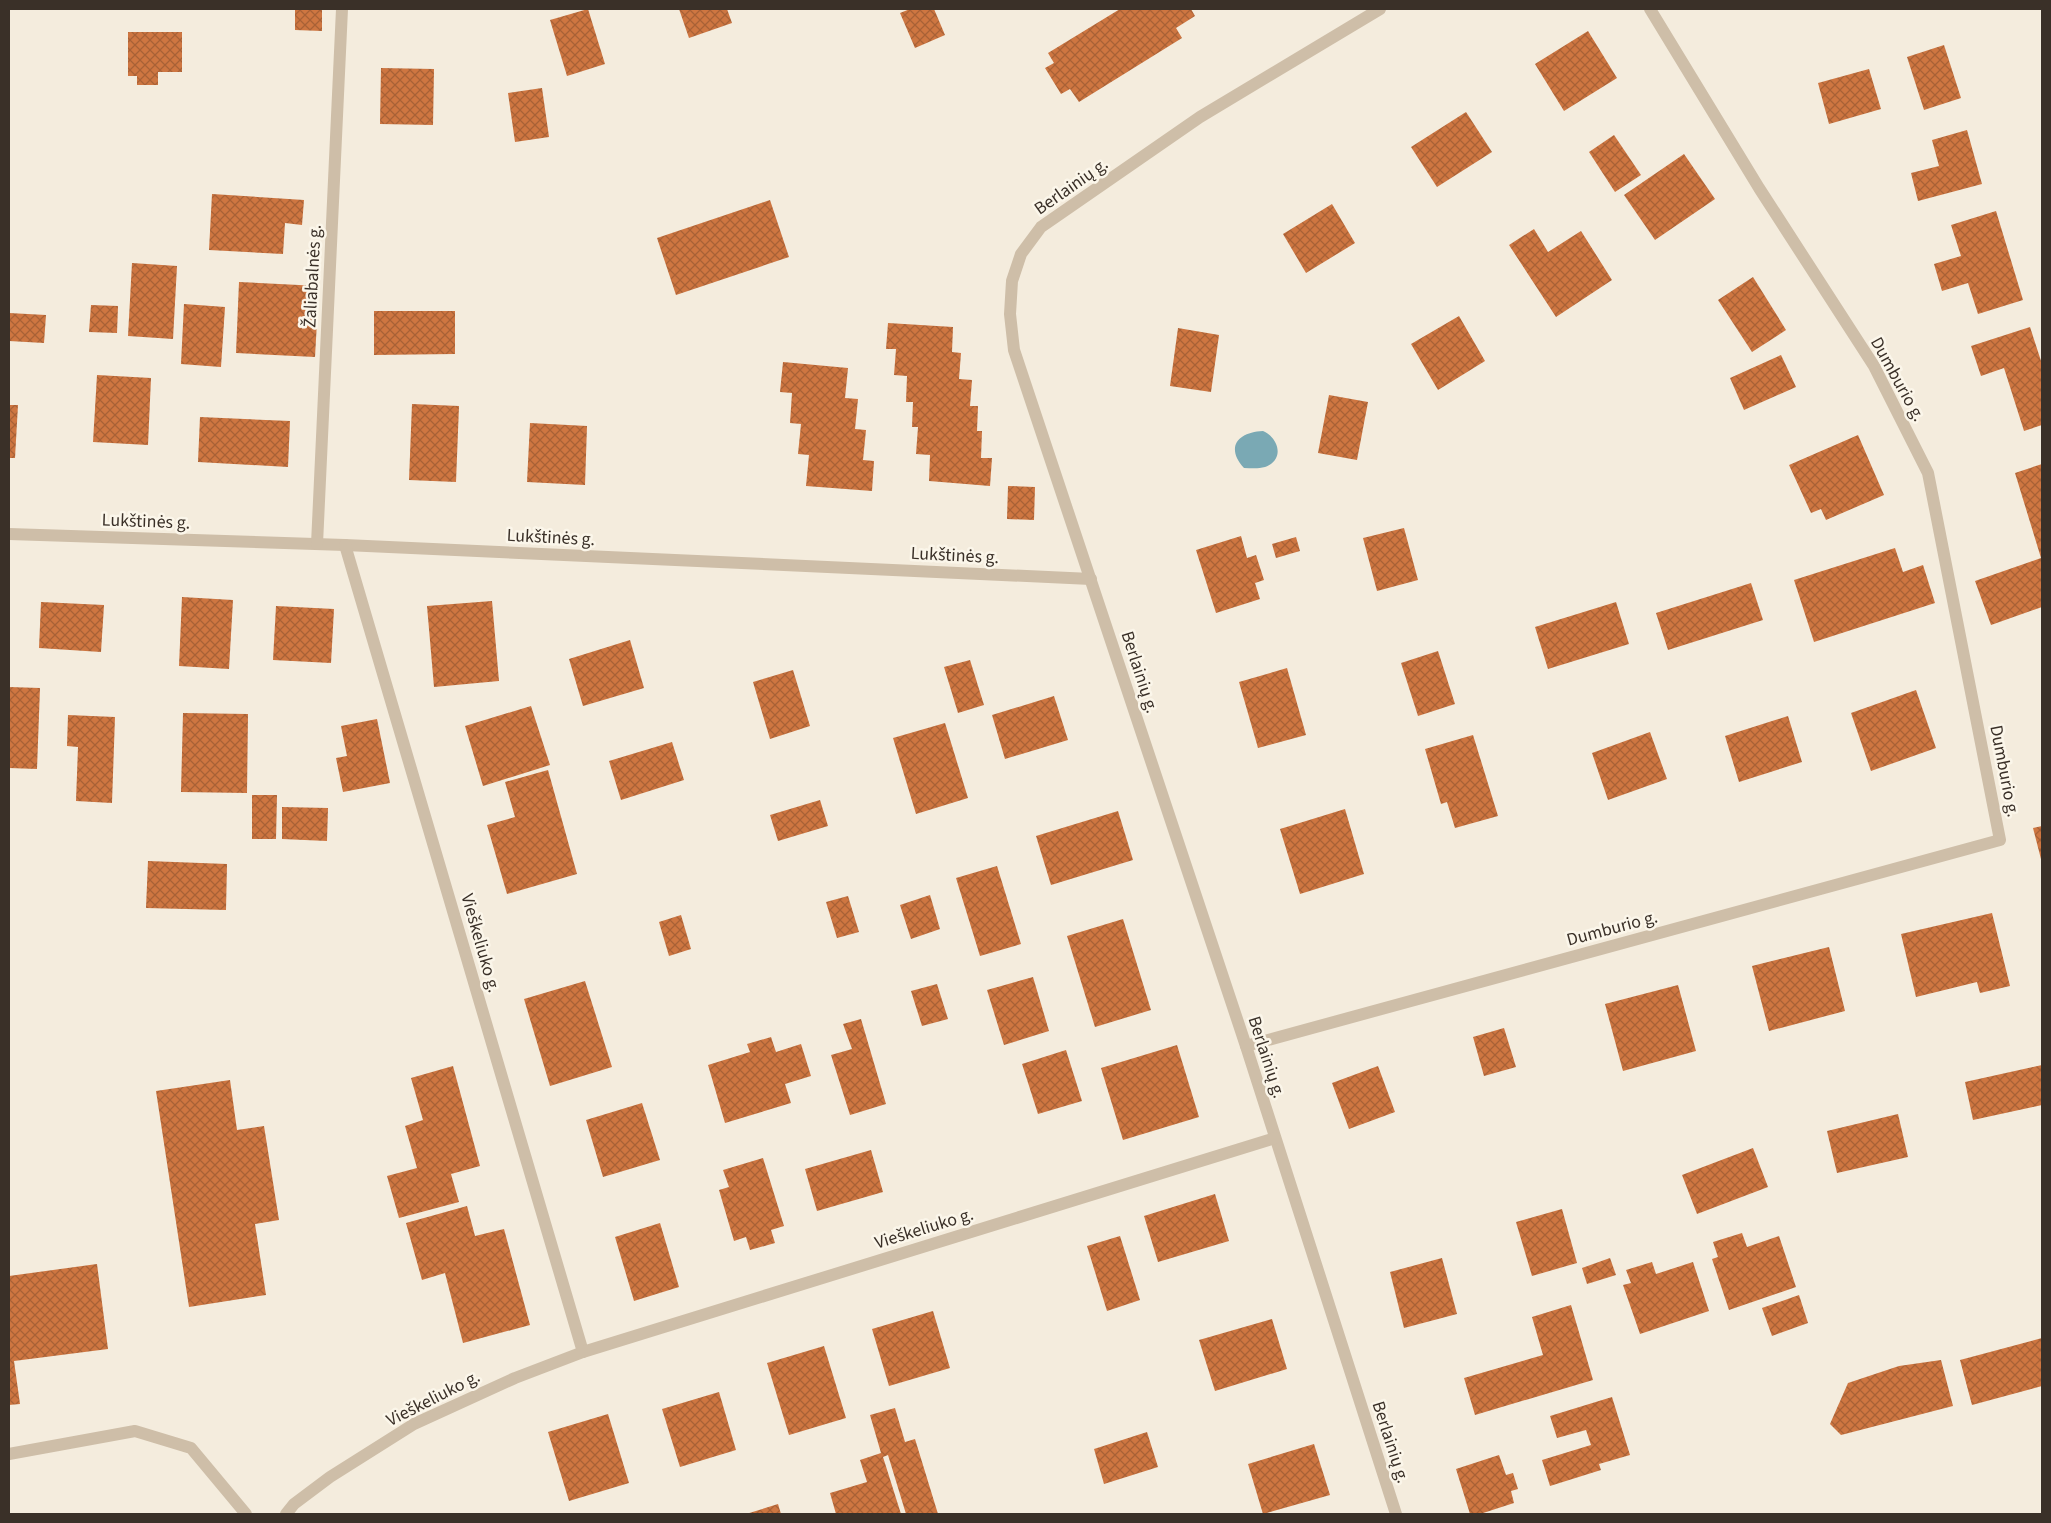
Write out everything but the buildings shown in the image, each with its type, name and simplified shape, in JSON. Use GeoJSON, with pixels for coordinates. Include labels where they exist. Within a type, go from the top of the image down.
{"type":"FeatureCollection","features":[{"type":"Feature","properties":{"kind":"street","name":"Žaliabalnės g."},"geometry":{"type":"LineString","coordinates":[[318,544],[342,9]]}},
{"type":"Feature","properties":{"kind":"street","name":"Berlainių g."},"geometry":{"type":"LineString","coordinates":[[1380,9],[1200,117],[1041,227],[1021,254],[1012,281],[1010,314],[1014,350],[1246,1046],[1396,1514]]}},
{"type":"Feature","properties":{"kind":"street","name":"Dumburio g."},"geometry":{"type":"LineString","coordinates":[[1246,1046],[2000,840],[1928,473],[1874,366],[1759,188],[1650,9]]}},
{"type":"Feature","properties":{"kind":"street","name":"Lukštinės g."},"geometry":{"type":"LineString","coordinates":[[9,534],[345,545],[1091,579]]}},
{"type":"Feature","properties":{"kind":"street","name":"Vieškeliuko g."},"geometry":{"type":"LineString","coordinates":[[345,545],[583,1352]]}},
{"type":"Feature","properties":{"kind":"street","name":"Vieškeliuko g."},"geometry":{"type":"LineString","coordinates":[[286,1514],[294,1504],[330,1477],[414,1424],[515,1378],[583,1352],[1275,1138]]}},
{"type":"Feature","properties":{"kind":"street"},"geometry":{"type":"LineString","coordinates":[[9,1454],[135,1431],[191,1448],[246,1514]]}},
{"type":"Feature","properties":{"kind":"water"},"geometry":{"type":"Polygon","coordinates":[[[1263,431],[1276,444],[1278,449],[1275,459],[1265,467],[1244,468],[1235,454],[1237,442],[1247,434],[1263,431]]]}}]}
